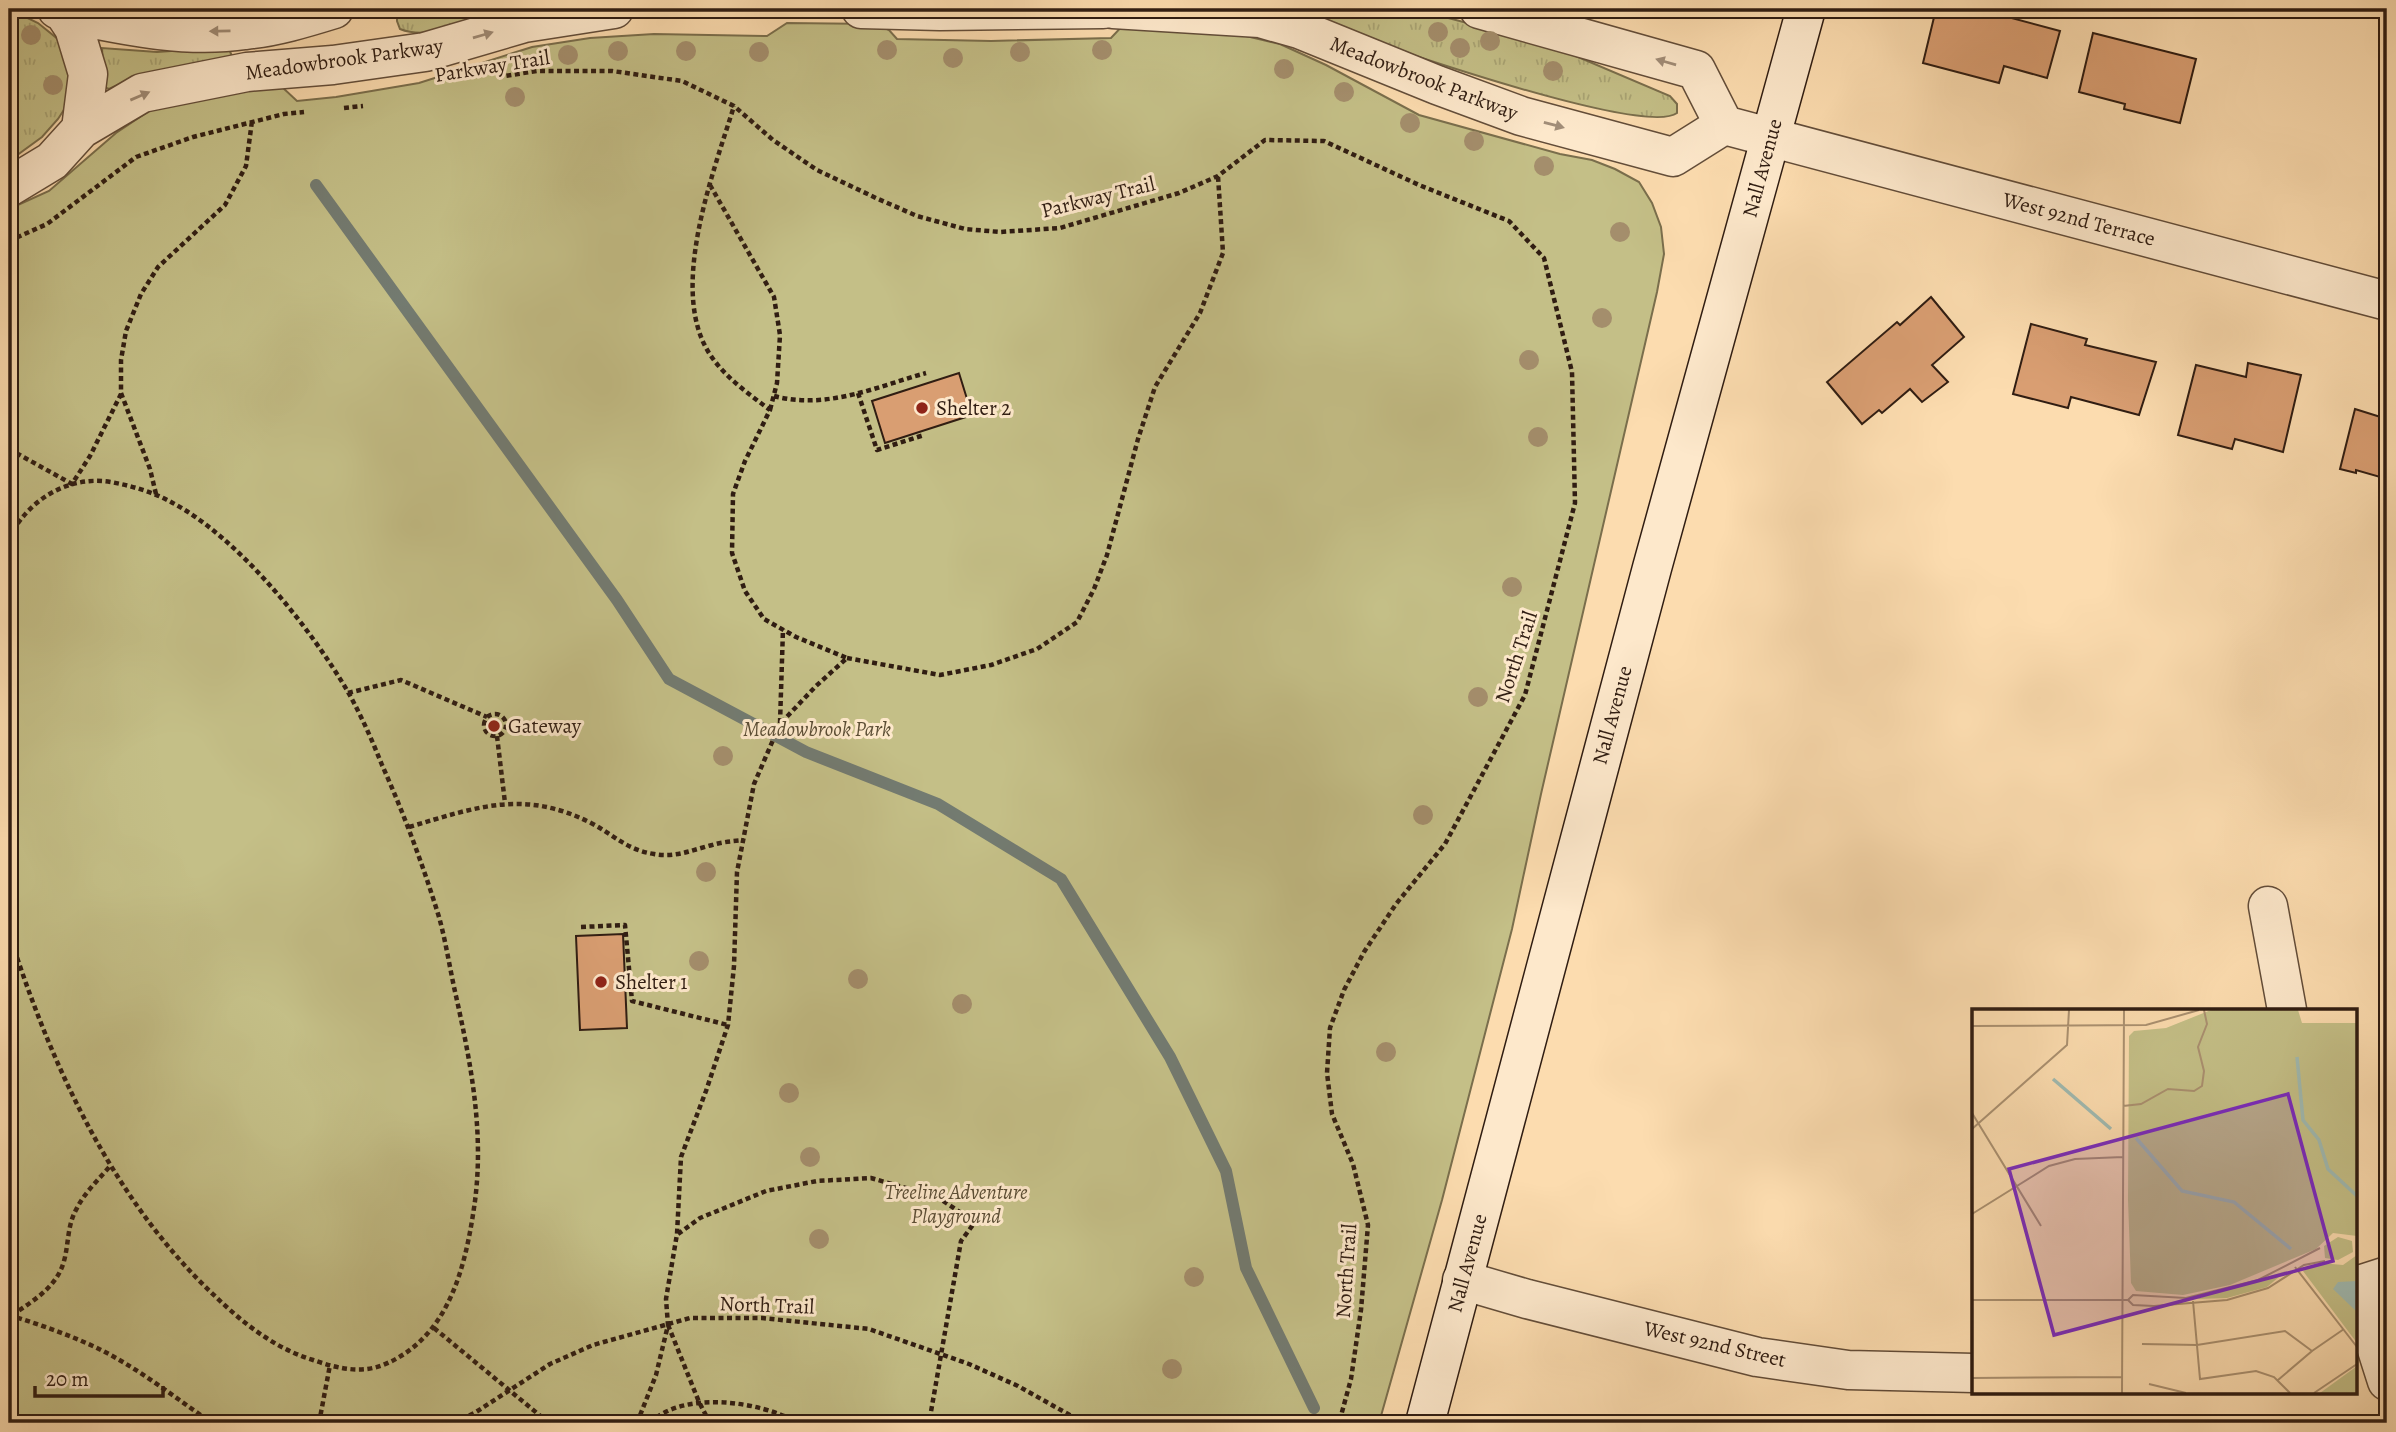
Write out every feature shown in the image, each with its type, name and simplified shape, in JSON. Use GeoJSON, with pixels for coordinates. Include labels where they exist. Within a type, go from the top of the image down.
{"type":"FeatureCollection","features":[{"type":"Feature","properties":{"kind":"street","name":"Meadowbrook Parkway"},"geometry":{"type":"LineString","coordinates":[[9,187],[52,161],[81,130],[142,93],[247,72],[333,65],[425,52],[524,23],[614,9]]}},
{"type":"Feature","properties":{"kind":"street"},"geometry":{"type":"LineString","coordinates":[[861,9],[1103,9]]}},
{"type":"Feature","properties":{"kind":"street","name":"Meadowbrook Parkway"},"geometry":{"type":"LineString","coordinates":[[1113,9],[1204,11],[1260,18],[1299,29],[1521,116],[1673,157],[1724,125]]}},
{"type":"Feature","properties":{"kind":"street"},"geometry":{"type":"LineString","coordinates":[[1479,9],[1696,70],[1724,125],[1770,137]]}},
{"type":"Feature","properties":{"kind":"street","name":"Nall Avenue"},"geometry":{"type":"LineString","coordinates":[[1424,1423],[1648,581],[1806,9]]}},
{"type":"Feature","properties":{"kind":"street","name":"Meadowbrook Parkway"},"geometry":{"type":"LineString","coordinates":[[61,11],[74,28],[88,74],[81,130]]}},
{"type":"Feature","properties":{"kind":"street","name":"Meadowbrook Parkway"},"geometry":{"type":"LineString","coordinates":[[61,11],[172,32],[242,31],[321,11]]}},
{"type":"Feature","properties":{"kind":"street"},"geometry":{"type":"LineString","coordinates":[[321,11],[333,65]]}},
{"type":"Feature","properties":{"kind":"street","name":"West 92nd Terrace"},"geometry":{"type":"LineString","coordinates":[[1770,137],[2387,301]]}},
{"type":"Feature","properties":{"kind":"street"},"geometry":{"type":"LineString","coordinates":[[2268,906],[2287,1009]]}},
{"type":"Feature","properties":{"kind":"street"},"geometry":{"type":"LineString","coordinates":[[2358,1284],[2387,1276]]}},
{"type":"Feature","properties":{"kind":"street","name":"West 92nd Street"},"geometry":{"type":"LineString","coordinates":[[1462,1280],[1757,1357],[1848,1370],[1972,1373]]}},
{"type":"Feature","properties":{"kind":"street"},"geometry":{"type":"LineString","coordinates":[[2358,1291],[2387,1381]]}},
{"type":"Feature","properties":{"kind":"path","name":"Parkway Trail"},"geometry":{"type":"LineString","coordinates":[[496,77],[537,71],[612,71],[682,81],[734,106],[772,140],[817,170],[917,216],[965,229],[1000,232],[1060,228],[1179,193],[1218,176]]}},
{"type":"Feature","properties":{"kind":"path"},"geometry":{"type":"LineString","coordinates":[[339,109],[375,104]]}},
{"type":"Feature","properties":{"kind":"path"},"geometry":{"type":"LineString","coordinates":[[734,106],[710,185],[691,285],[697,321],[710,355],[740,388],[770,410]]}},
{"type":"Feature","properties":{"kind":"path"},"geometry":{"type":"LineString","coordinates":[[9,241],[47,224],[136,157],[193,137],[284,114],[311,111]]}},
{"type":"Feature","properties":{"kind":"path"},"geometry":{"type":"LineString","coordinates":[[156,494],[150,468],[121,393],[121,360],[126,331],[141,294],[158,267],[225,205],[246,166],[252,123]]}},
{"type":"Feature","properties":{"kind":"path","name":"North Trail"},"geometry":{"type":"LineString","coordinates":[[1218,176],[1265,140],[1324,141],[1419,185],[1509,221],[1544,258],[1572,372],[1575,503],[1525,695],[1445,844],[1396,904],[1364,952],[1329,1028],[1327,1073],[1332,1114],[1353,1164],[1368,1225],[1361,1310],[1351,1379],[1339,1423]]}},
{"type":"Feature","properties":{"kind":"path"},"geometry":{"type":"LineString","coordinates":[[710,185],[774,297],[780,335],[777,383],[770,410],[744,461],[733,494],[732,553],[745,591],[764,619],[796,637],[847,658],[940,674],[992,666],[1037,649],[1077,622],[1107,555],[1155,387],[1200,313],[1223,253],[1218,176]]}},
{"type":"Feature","properties":{"kind":"path"},"geometry":{"type":"LineString","coordinates":[[774,396],[799,401],[835,399],[926,373]]}},
{"type":"Feature","properties":{"kind":"path"},"geometry":{"type":"LineString","coordinates":[[72,484],[90,456],[121,393]]}},
{"type":"Feature","properties":{"kind":"path"},"geometry":{"type":"LineString","coordinates":[[858,393],[877,450],[924,435]]}},
{"type":"Feature","properties":{"kind":"path"},"geometry":{"type":"LineString","coordinates":[[9,449],[72,484]]}},
{"type":"Feature","properties":{"kind":"path"},"geometry":{"type":"LineString","coordinates":[[9,933],[24,981],[64,1077],[111,1165],[142,1213],[177,1259],[232,1312],[268,1339],[296,1355],[330,1366],[354,1370],[375,1368],[395,1360],[415,1347],[434,1328],[459,1277],[468,1248],[477,1189],[479,1125],[467,1046],[440,920],[409,827],[348,693],[292,612],[260,577],[227,544],[193,516],[156,494],[103,481],[72,484],[38,500],[23,515],[10,536]]}},
{"type":"Feature","properties":{"kind":"path"},"geometry":{"type":"LineString","coordinates":[[9,524],[10,536]]}},
{"type":"Feature","properties":{"kind":"path"},"geometry":{"type":"LineString","coordinates":[[780,724],[783,629]]}},
{"type":"Feature","properties":{"kind":"path"},"geometry":{"type":"LineString","coordinates":[[710,1423],[668,1325],[666,1299],[677,1234],[681,1157],[728,1025],[734,966],[737,872],[754,785],[780,724],[847,658]]}},
{"type":"Feature","properties":{"kind":"path"},"geometry":{"type":"LineString","coordinates":[[348,693],[401,680],[487,717]]}},
{"type":"Feature","properties":{"kind":"path"},"geometry":{"type":"LineString","coordinates":[[493,714],[503,717],[505,728],[497,736],[490,735],[483,724],[487,717],[493,714]]}},
{"type":"Feature","properties":{"kind":"path"},"geometry":{"type":"LineString","coordinates":[[497,736],[505,803]]}},
{"type":"Feature","properties":{"kind":"path"},"geometry":{"type":"LineString","coordinates":[[409,827],[505,803],[531,804],[561,810],[594,824],[619,842],[655,855],[682,855],[711,845],[744,840]]}},
{"type":"Feature","properties":{"kind":"path"},"geometry":{"type":"LineString","coordinates":[[580,927],[625,925],[632,1001],[728,1025]]}},
{"type":"Feature","properties":{"kind":"path"},"geometry":{"type":"LineString","coordinates":[[10,1316],[33,1301],[57,1279],[65,1260],[69,1226],[78,1206],[111,1165]]}},
{"type":"Feature","properties":{"kind":"path"},"geometry":{"type":"LineString","coordinates":[[677,1234],[700,1218],[766,1191],[817,1181],[871,1178],[937,1197],[975,1222],[961,1241],[929,1423]]}},
{"type":"Feature","properties":{"kind":"path"},"geometry":{"type":"LineString","coordinates":[[10,1316],[53,1329],[97,1348],[158,1385],[212,1423]]}},
{"type":"Feature","properties":{"kind":"path","name":"North Trail"},"geometry":{"type":"LineString","coordinates":[[454,1423],[476,1412],[550,1364],[593,1345],[690,1318],[762,1318],[869,1329],[942,1354],[1018,1386],[1084,1423]]}},
{"type":"Feature","properties":{"kind":"path"},"geometry":{"type":"LineString","coordinates":[[637,1423],[656,1375],[668,1325]]}},
{"type":"Feature","properties":{"kind":"path"},"geometry":{"type":"LineString","coordinates":[[434,1328],[549,1423]]}},
{"type":"Feature","properties":{"kind":"path"},"geometry":{"type":"LineString","coordinates":[[319,1423],[330,1366]]}},
{"type":"Feature","properties":{"kind":"path"},"geometry":{"type":"LineString","coordinates":[[650,1423],[658,1415],[699,1402],[741,1404],[798,1423]]}},
{"type":"Feature","properties":{"kind":"green space"},"geometry":{"type":"Polygon","coordinates":[[[9,9],[38,23],[59,40],[72,60],[69,102],[42,137],[9,161],[9,9]]]}},
{"type":"Feature","properties":{"kind":"green space"},"geometry":{"type":"Polygon","coordinates":[[[110,9],[248,9],[222,18],[110,9]]]}},
{"type":"Feature","properties":{"kind":"green space"},"geometry":{"type":"Polygon","coordinates":[[[397,9],[513,9],[456,27],[426,33],[400,29],[397,9]]]}},
{"type":"Feature","properties":{"kind":"green space"},"geometry":{"type":"Polygon","coordinates":[[[1279,9],[1422,11],[1571,54],[1670,96],[1677,104],[1677,113],[1652,117],[1549,97],[1419,57],[1279,9]]]}},
{"type":"Feature","properties":{"kind":"green space","name":"Meadowbrook Park"},"geometry":{"type":"Polygon","coordinates":[[[1126,22],[1246,36],[1280,44],[1326,65],[1419,115],[1560,154],[1592,160],[1639,182],[1652,203],[1661,227],[1664,254],[1657,292],[1512,929],[1442,1200],[1379,1423],[9,1423],[9,209],[49,191],[116,133],[152,109],[202,93],[281,86],[297,101],[336,97],[419,83],[532,47],[590,38],[654,34],[767,36],[787,23],[876,24],[889,30],[897,39],[991,41],[1111,38],[1126,22]]]}},
{"type":"Feature","properties":{"kind":"green space"},"geometry":{"type":"Polygon","coordinates":[[[228,47],[232,56],[124,82],[109,89],[104,87],[102,48],[157,52],[228,47]]]}},
{"type":"Feature","properties":{"kind":"building"},"geometry":{"type":"Polygon","coordinates":[[[1936,9],[1978,9],[2060,31],[2047,78],[2004,66],[1999,83],[1923,63],[1936,9]]]}},
{"type":"Feature","properties":{"kind":"building"},"geometry":{"type":"Polygon","coordinates":[[[2093,33],[2196,59],[2180,123],[2124,109],[2125,104],[2079,92],[2093,33]]]}},
{"type":"Feature","properties":{"kind":"building"},"geometry":{"type":"Polygon","coordinates":[[[1931,297],[1964,337],[1932,365],[1948,382],[1922,402],[1910,389],[1882,413],[1879,410],[1862,424],[1827,382],[1897,322],[1900,325],[1931,297]]]}},
{"type":"Feature","properties":{"kind":"building"},"geometry":{"type":"Polygon","coordinates":[[[2031,324],[2087,339],[2085,345],[2156,362],[2139,415],[2071,397],[2068,408],[2013,394],[2031,324]]]}},
{"type":"Feature","properties":{"kind":"building"},"geometry":{"type":"Polygon","coordinates":[[[2248,363],[2301,375],[2283,452],[2235,439],[2232,449],[2178,435],[2196,365],[2246,377],[2248,363]]]}},
{"type":"Feature","properties":{"kind":"building","name":"Shelter 2"},"geometry":{"type":"Polygon","coordinates":[[[959,373],[972,415],[885,443],[872,401],[959,373]]]}},
{"type":"Feature","properties":{"kind":"building"},"geometry":{"type":"Polygon","coordinates":[[[2355,409],[2387,419],[2387,479],[2356,470],[2356,473],[2340,469],[2355,409]]]}},
{"type":"Feature","properties":{"kind":"building","name":"Shelter 1"},"geometry":{"type":"Polygon","coordinates":[[[623,934],[627,1028],[580,1030],[576,936],[623,934]]]}},
{"type":"Feature","properties":{"kind":"waterway"},"geometry":{"type":"LineString","coordinates":[[316,185],[617,600],[669,679],[806,752],[938,804],[1061,879],[1170,1057],[1226,1171],[1246,1268],[1314,1408]]}},
{"type":"Feature","properties":{"kind":"place","name":"Shelter 2"},"geometry":{"type":"Point","coordinates":[922,408]}},
{"type":"Feature","properties":{"kind":"place","name":"Gateway"},"geometry":{"type":"Point","coordinates":[494,726]}},
{"type":"Feature","properties":{"kind":"place","name":"Shelter 1"},"geometry":{"type":"Point","coordinates":[601,982]}},
{"type":"Feature","properties":{"kind":"park label","name":"Treeline Adventure Playground"},"geometry":{"type":"Point","coordinates":[956,1204]}}]}
